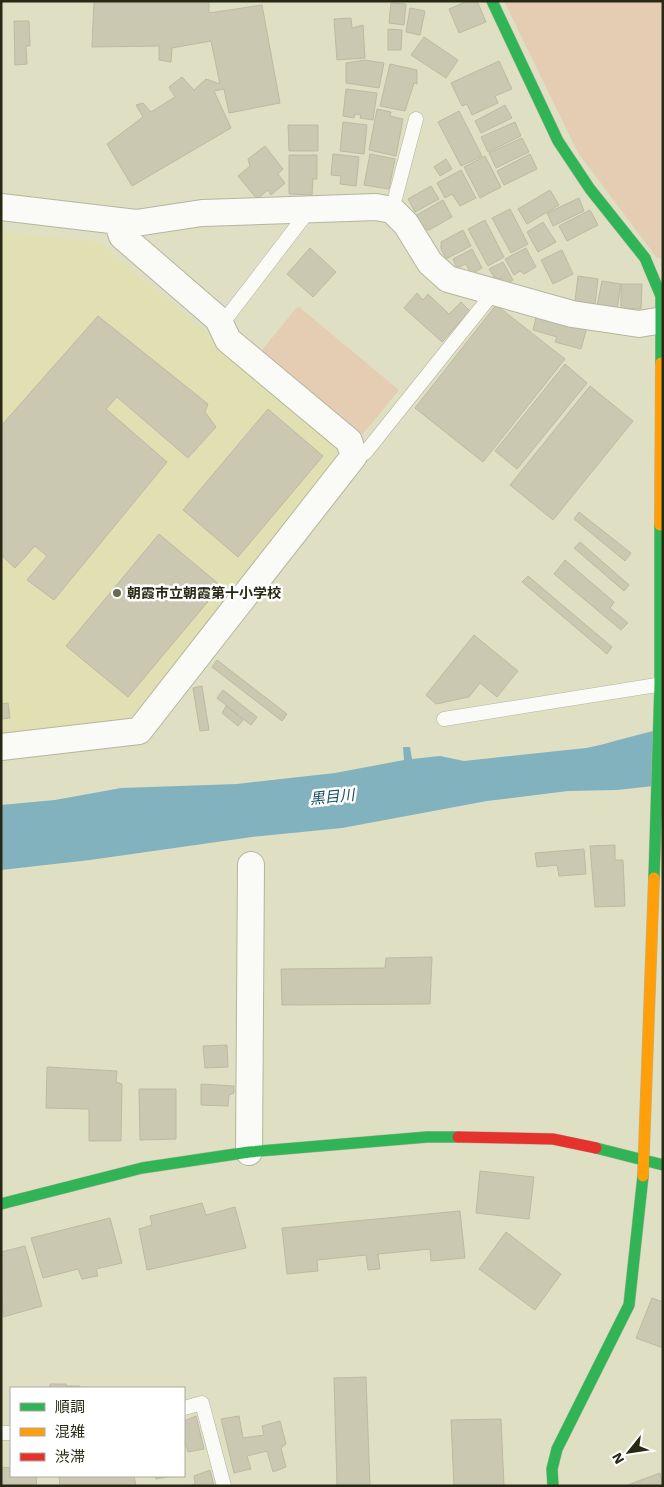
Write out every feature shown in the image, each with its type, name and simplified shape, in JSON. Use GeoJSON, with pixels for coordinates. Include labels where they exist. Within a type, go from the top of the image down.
{"type":"FeatureCollection","features":[{"type":"Feature","properties":{"kind":"street"},"geometry":{"type":"LineString","coordinates":[[492,1],[558,141],[590,189],[645,258],[661,296],[663,320],[661,397],[661,684],[659,699],[658,828],[645,1161],[629,1305],[557,1449],[552,1469],[553,1486]]}},
{"type":"Feature","properties":{"kind":"street"},"geometry":{"type":"LineString","coordinates":[[1,207],[136,223],[202,212],[376,207],[392,210],[406,224],[430,263],[448,278],[493,293],[582,316],[639,324],[663,320]]}},
{"type":"Feature","properties":{"kind":"street"},"geometry":{"type":"LineString","coordinates":[[1,747],[139,731],[354,456],[349,441],[228,340],[218,319],[122,236],[117,221]]}},
{"type":"Feature","properties":{"kind":"street"},"geometry":{"type":"LineString","coordinates":[[249,1152],[251,865]]}},
{"type":"Feature","properties":{"kind":"street"},"geometry":{"type":"LineString","coordinates":[[1,1204],[142,1168],[249,1152],[426,1137],[501,1136],[571,1142],[663,1165]]}},
{"type":"Feature","properties":{"kind":"lane"},"geometry":{"type":"LineString","coordinates":[[392,210],[416,119]]}},
{"type":"Feature","properties":{"kind":"lane"},"geometry":{"type":"LineString","coordinates":[[221,324],[310,209]]}},
{"type":"Feature","properties":{"kind":"lane"},"geometry":{"type":"LineString","coordinates":[[354,456],[365,453],[493,293]]}},
{"type":"Feature","properties":{"kind":"lane"},"geometry":{"type":"LineString","coordinates":[[444,719],[661,684]]}},
{"type":"Feature","properties":{"kind":"lane"},"geometry":{"type":"LineString","coordinates":[[185,1408],[202,1403],[224,1486]]}},
{"type":"Feature","properties":{"kind":"shaded area"},"geometry":{"type":"Polygon","coordinates":[[[504,1],[663,1],[663,258],[657,258],[578,153],[504,1]]]}},
{"type":"Feature","properties":{"kind":"shaded area","name":"朝霞市立朝霞第十小学校"},"geometry":{"type":"Polygon","coordinates":[[[1,232],[99,242],[335,442],[338,465],[128,721],[1,734],[1,232]]]}},
{"type":"Feature","properties":{"kind":"shaded area"},"geometry":{"type":"Polygon","coordinates":[[[298,306],[399,390],[358,440],[257,356],[298,306]]]}},
{"type":"Feature","properties":{"kind":"water","name":"黒目川"},"geometry":{"type":"Polygon","coordinates":[[[663,729],[663,785],[617,790],[568,791],[487,801],[342,828],[252,837],[90,860],[1,870],[1,805],[55,800],[121,788],[237,784],[335,773],[404,760],[403,747],[410,747],[412,759],[440,756],[464,761],[586,748],[663,729]]]}},
{"type":"Feature","properties":{"kind":"building"},"geometry":{"type":"Polygon","coordinates":[[[94,1],[209,1],[209,13],[262,5],[280,103],[229,113],[224,89],[214,91],[231,128],[132,186],[107,144],[143,117],[136,105],[143,103],[151,112],[175,97],[169,87],[182,77],[194,90],[206,79],[220,84],[211,41],[172,48],[171,62],[159,60],[159,46],[92,47],[94,1]]]}},
{"type":"Feature","properties":{"kind":"building"},"geometry":{"type":"Polygon","coordinates":[[[468,1],[477,1],[486,22],[459,33],[449,9],[468,1]]]}},
{"type":"Feature","properties":{"kind":"building"},"geometry":{"type":"Polygon","coordinates":[[[391,3],[406,4],[404,25],[389,23],[391,3]]]}},
{"type":"Feature","properties":{"kind":"building"},"geometry":{"type":"Polygon","coordinates":[[[410,8],[425,11],[420,35],[406,32],[410,8]]]}},
{"type":"Feature","properties":{"kind":"building"},"geometry":{"type":"Polygon","coordinates":[[[351,18],[352,28],[363,25],[365,58],[337,60],[334,19],[351,18]]]}},
{"type":"Feature","properties":{"kind":"building"},"geometry":{"type":"Polygon","coordinates":[[[14,21],[29,21],[30,46],[26,46],[27,64],[15,65],[14,21]]]}},
{"type":"Feature","properties":{"kind":"building"},"geometry":{"type":"Polygon","coordinates":[[[388,29],[402,30],[401,50],[388,50],[388,29]]]}},
{"type":"Feature","properties":{"kind":"building"},"geometry":{"type":"Polygon","coordinates":[[[424,37],[458,60],[446,78],[411,55],[424,37]]]}},
{"type":"Feature","properties":{"kind":"building"},"geometry":{"type":"Polygon","coordinates":[[[365,60],[384,63],[379,88],[346,83],[346,63],[365,60]]]}},
{"type":"Feature","properties":{"kind":"building"},"geometry":{"type":"Polygon","coordinates":[[[499,61],[512,89],[495,96],[498,103],[472,115],[467,104],[462,106],[451,83],[499,61]]]}},
{"type":"Feature","properties":{"kind":"building"},"geometry":{"type":"Polygon","coordinates":[[[390,64],[417,70],[417,84],[414,83],[405,111],[380,106],[390,64]]]}},
{"type":"Feature","properties":{"kind":"building"},"geometry":{"type":"Polygon","coordinates":[[[346,89],[377,93],[373,120],[360,118],[361,115],[355,114],[354,118],[343,116],[346,89]]]}},
{"type":"Feature","properties":{"kind":"building"},"geometry":{"type":"Polygon","coordinates":[[[505,105],[512,118],[481,133],[475,121],[505,105]]]}},
{"type":"Feature","properties":{"kind":"building"},"geometry":{"type":"Polygon","coordinates":[[[377,109],[391,112],[390,116],[403,119],[396,156],[369,150],[377,109]]]}},
{"type":"Feature","properties":{"kind":"building"},"geometry":{"type":"Polygon","coordinates":[[[459,111],[482,156],[461,166],[438,122],[459,111]]]}},
{"type":"Feature","properties":{"kind":"building"},"geometry":{"type":"Polygon","coordinates":[[[343,122],[367,125],[364,154],[340,151],[343,122]]]}},
{"type":"Feature","properties":{"kind":"building"},"geometry":{"type":"Polygon","coordinates":[[[515,122],[521,136],[488,152],[481,137],[515,122]]]}},
{"type":"Feature","properties":{"kind":"building"},"geometry":{"type":"Polygon","coordinates":[[[288,125],[318,125],[318,151],[289,151],[288,125]]]}},
{"type":"Feature","properties":{"kind":"building"},"geometry":{"type":"Polygon","coordinates":[[[522,138],[529,152],[496,168],[489,153],[522,138]]]}},
{"type":"Feature","properties":{"kind":"building"},"geometry":{"type":"Polygon","coordinates":[[[265,146],[283,169],[278,174],[285,183],[271,195],[268,190],[257,199],[238,176],[250,166],[248,159],[265,146]]]}},
{"type":"Feature","properties":{"kind":"building"},"geometry":{"type":"Polygon","coordinates":[[[333,154],[359,157],[356,186],[340,184],[341,176],[331,175],[333,154]]]}},
{"type":"Feature","properties":{"kind":"building"},"geometry":{"type":"Polygon","coordinates":[[[370,154],[395,159],[389,189],[364,185],[370,154]]]}},
{"type":"Feature","properties":{"kind":"building"},"geometry":{"type":"Polygon","coordinates":[[[530,154],[537,169],[504,185],[497,171],[530,154]]]}},
{"type":"Feature","properties":{"kind":"building"},"geometry":{"type":"Polygon","coordinates":[[[289,155],[317,155],[317,179],[313,179],[312,195],[289,194],[289,155]]]}},
{"type":"Feature","properties":{"kind":"building"},"geometry":{"type":"Polygon","coordinates":[[[485,156],[501,187],[480,198],[464,167],[485,156]]]}},
{"type":"Feature","properties":{"kind":"building"},"geometry":{"type":"Polygon","coordinates":[[[446,159],[452,169],[440,176],[434,167],[446,159]]]}},
{"type":"Feature","properties":{"kind":"building"},"geometry":{"type":"Polygon","coordinates":[[[461,170],[476,198],[460,206],[452,194],[445,198],[437,183],[461,170]]]}},
{"type":"Feature","properties":{"kind":"building"},"geometry":{"type":"Polygon","coordinates":[[[431,186],[439,199],[415,212],[408,199],[431,186]]]}},
{"type":"Feature","properties":{"kind":"building"},"geometry":{"type":"Polygon","coordinates":[[[550,190],[559,205],[527,224],[518,209],[550,190]]]}},
{"type":"Feature","properties":{"kind":"building"},"geometry":{"type":"Polygon","coordinates":[[[579,198],[584,211],[553,226],[547,213],[579,198]]]}},
{"type":"Feature","properties":{"kind":"building"},"geometry":{"type":"Polygon","coordinates":[[[443,200],[452,217],[429,230],[423,229],[415,216],[443,200]]]}},
{"type":"Feature","properties":{"kind":"building"},"geometry":{"type":"Polygon","coordinates":[[[510,209],[528,244],[511,253],[492,218],[510,209]]]}},
{"type":"Feature","properties":{"kind":"building"},"geometry":{"type":"Polygon","coordinates":[[[590,210],[598,225],[567,241],[559,226],[590,210]]]}},
{"type":"Feature","properties":{"kind":"building"},"geometry":{"type":"Polygon","coordinates":[[[485,220],[504,257],[488,266],[468,229],[485,220]]]}},
{"type":"Feature","properties":{"kind":"building"},"geometry":{"type":"Polygon","coordinates":[[[543,222],[556,242],[538,252],[527,232],[543,222]]]}},
{"type":"Feature","properties":{"kind":"building"},"geometry":{"type":"Polygon","coordinates":[[[463,230],[471,246],[446,259],[441,249],[441,242],[463,230]]]}},
{"type":"Feature","properties":{"kind":"building"},"geometry":{"type":"Polygon","coordinates":[[[310,248],[336,272],[313,297],[287,274],[310,248]]]}},
{"type":"Feature","properties":{"kind":"building"},"geometry":{"type":"Polygon","coordinates":[[[526,248],[536,267],[524,274],[520,271],[514,275],[505,259],[526,248]]]}},
{"type":"Feature","properties":{"kind":"building"},"geometry":{"type":"Polygon","coordinates":[[[472,249],[482,268],[471,274],[466,264],[457,268],[453,259],[472,249]]]}},
{"type":"Feature","properties":{"kind":"building"},"geometry":{"type":"Polygon","coordinates":[[[562,250],[573,274],[553,284],[541,260],[562,250]]]}},
{"type":"Feature","properties":{"kind":"building"},"geometry":{"type":"Polygon","coordinates":[[[503,262],[513,280],[505,285],[501,278],[496,280],[489,269],[503,262]]]}},
{"type":"Feature","properties":{"kind":"building"},"geometry":{"type":"Polygon","coordinates":[[[578,276],[598,279],[595,304],[575,301],[578,276]]]}},
{"type":"Feature","properties":{"kind":"building"},"geometry":{"type":"Polygon","coordinates":[[[602,281],[621,284],[617,309],[597,306],[602,281]]]}},
{"type":"Feature","properties":{"kind":"building"},"geometry":{"type":"Polygon","coordinates":[[[621,284],[642,284],[641,309],[621,308],[621,284]]]}},
{"type":"Feature","properties":{"kind":"building"},"geometry":{"type":"Polygon","coordinates":[[[417,293],[423,300],[428,294],[449,314],[461,302],[470,311],[442,342],[404,308],[417,293]]]}},
{"type":"Feature","properties":{"kind":"building"},"geometry":{"type":"Polygon","coordinates":[[[496,305],[565,359],[483,462],[415,408],[496,305]]]}},
{"type":"Feature","properties":{"kind":"building"},"geometry":{"type":"Polygon","coordinates":[[[537,313],[587,327],[581,349],[555,342],[557,337],[533,330],[537,313]]]}},
{"type":"Feature","properties":{"kind":"building"},"geometry":{"type":"Polygon","coordinates":[[[98,316],[208,404],[205,412],[216,427],[188,458],[117,397],[106,409],[167,462],[54,600],[27,580],[47,556],[35,546],[15,568],[1,555],[1,426],[98,316]]]}},
{"type":"Feature","properties":{"kind":"building"},"geometry":{"type":"Polygon","coordinates":[[[565,364],[587,383],[517,469],[495,451],[565,364]]]}},
{"type":"Feature","properties":{"kind":"building"},"geometry":{"type":"Polygon","coordinates":[[[590,386],[633,421],[553,520],[510,485],[590,386]]]}},
{"type":"Feature","properties":{"kind":"building"},"geometry":{"type":"Polygon","coordinates":[[[268,409],[323,456],[238,557],[183,510],[268,409]]]}},
{"type":"Feature","properties":{"kind":"building"},"geometry":{"type":"Polygon","coordinates":[[[579,512],[631,553],[625,561],[574,519],[579,512]]]}},
{"type":"Feature","properties":{"kind":"building"},"geometry":{"type":"Polygon","coordinates":[[[159,534],[221,586],[128,697],[66,646],[159,534]]]}},
{"type":"Feature","properties":{"kind":"building"},"geometry":{"type":"Polygon","coordinates":[[[580,542],[629,585],[624,591],[574,548],[580,542]]]}},
{"type":"Feature","properties":{"kind":"building"},"geometry":{"type":"Polygon","coordinates":[[[565,560],[614,602],[610,608],[628,623],[621,630],[554,574],[565,560]]]}},
{"type":"Feature","properties":{"kind":"building"},"geometry":{"type":"Polygon","coordinates":[[[528,576],[612,647],[607,654],[522,582],[528,576]]]}},
{"type":"Feature","properties":{"kind":"building"},"geometry":{"type":"Polygon","coordinates":[[[474,635],[518,671],[497,697],[480,683],[469,697],[436,704],[426,695],[474,635]]]}},
{"type":"Feature","properties":{"kind":"building"},"geometry":{"type":"Polygon","coordinates":[[[217,660],[287,714],[282,721],[212,667],[217,660]]]}},
{"type":"Feature","properties":{"kind":"building"},"geometry":{"type":"Polygon","coordinates":[[[202,686],[209,730],[200,731],[193,688],[202,686]]]}},
{"type":"Feature","properties":{"kind":"building"},"geometry":{"type":"Polygon","coordinates":[[[223,690],[257,717],[251,725],[217,698],[223,690]]]}},
{"type":"Feature","properties":{"kind":"building"},"geometry":{"type":"Polygon","coordinates":[[[8,703],[10,718],[1,719],[1,704],[8,703]]]}},
{"type":"Feature","properties":{"kind":"building"},"geometry":{"type":"Polygon","coordinates":[[[226,706],[243,720],[238,726],[222,713],[226,706]]]}},
{"type":"Feature","properties":{"kind":"building"},"geometry":{"type":"Polygon","coordinates":[[[615,845],[615,860],[623,860],[625,906],[595,907],[590,846],[615,845]]]}},
{"type":"Feature","properties":{"kind":"building"},"geometry":{"type":"Polygon","coordinates":[[[584,849],[586,874],[559,876],[557,865],[537,867],[535,853],[584,849]]]}},
{"type":"Feature","properties":{"kind":"building"},"geometry":{"type":"Polygon","coordinates":[[[432,957],[430,1004],[282,1005],[281,969],[385,968],[386,958],[432,957]]]}},
{"type":"Feature","properties":{"kind":"building"},"geometry":{"type":"Polygon","coordinates":[[[227,1045],[228,1067],[205,1068],[203,1046],[227,1045]]]}},
{"type":"Feature","properties":{"kind":"building"},"geometry":{"type":"Polygon","coordinates":[[[47,1067],[117,1071],[116,1082],[122,1084],[121,1141],[89,1141],[89,1109],[46,1108],[47,1067]]]}},
{"type":"Feature","properties":{"kind":"building"},"geometry":{"type":"Polygon","coordinates":[[[201,1084],[234,1086],[234,1093],[229,1095],[228,1106],[201,1105],[201,1084]]]}},
{"type":"Feature","properties":{"kind":"building"},"geometry":{"type":"Polygon","coordinates":[[[139,1089],[176,1089],[176,1139],[140,1140],[139,1089]]]}},
{"type":"Feature","properties":{"kind":"building"},"geometry":{"type":"Polygon","coordinates":[[[480,1171],[534,1177],[529,1219],[476,1213],[480,1171]]]}},
{"type":"Feature","properties":{"kind":"building"},"geometry":{"type":"Polygon","coordinates":[[[202,1203],[206,1215],[235,1207],[246,1248],[147,1270],[139,1229],[152,1225],[150,1216],[202,1203]]]}},
{"type":"Feature","properties":{"kind":"building"},"geometry":{"type":"Polygon","coordinates":[[[460,1211],[465,1258],[431,1261],[430,1249],[378,1254],[380,1269],[368,1270],[366,1255],[317,1260],[318,1271],[287,1274],[282,1228],[460,1211]]]}},
{"type":"Feature","properties":{"kind":"building"},"geometry":{"type":"Polygon","coordinates":[[[110,1218],[122,1263],[96,1269],[98,1276],[82,1279],[78,1269],[43,1278],[31,1238],[110,1218]]]}},
{"type":"Feature","properties":{"kind":"building"},"geometry":{"type":"Polygon","coordinates":[[[506,1232],[561,1274],[535,1310],[479,1269],[506,1232]]]}},
{"type":"Feature","properties":{"kind":"building"},"geometry":{"type":"Polygon","coordinates":[[[25,1246],[42,1306],[3,1317],[1,1252],[25,1246]]]}},
{"type":"Feature","properties":{"kind":"building"},"geometry":{"type":"Polygon","coordinates":[[[652,1298],[663,1302],[663,1348],[636,1338],[652,1298]]]}},
{"type":"Feature","properties":{"kind":"building"},"geometry":{"type":"Polygon","coordinates":[[[366,1377],[370,1486],[337,1486],[334,1378],[366,1377]]]}},
{"type":"Feature","properties":{"kind":"building"},"geometry":{"type":"Polygon","coordinates":[[[50,1384],[80,1386],[80,1387],[50,1387],[50,1384]]]}},
{"type":"Feature","properties":{"kind":"building"},"geometry":{"type":"Polygon","coordinates":[[[196,1416],[204,1449],[188,1452],[185,1442],[185,1421],[196,1416]]]}},
{"type":"Feature","properties":{"kind":"building"},"geometry":{"type":"Polygon","coordinates":[[[239,1416],[243,1438],[264,1435],[262,1426],[280,1421],[286,1444],[281,1448],[286,1467],[273,1472],[267,1451],[247,1456],[251,1469],[234,1473],[221,1419],[239,1416]]]}},
{"type":"Feature","properties":{"kind":"building"},"geometry":{"type":"Polygon","coordinates":[[[501,1419],[504,1486],[454,1486],[451,1420],[501,1419]]]}},
{"type":"Feature","properties":{"kind":"building"},"geometry":{"type":"Polygon","coordinates":[[[1,1467],[10,1468],[10,1477],[37,1477],[36,1486],[1,1486],[1,1467]]]}},
{"type":"Feature","properties":{"kind":"building"},"geometry":{"type":"Polygon","coordinates":[[[210,1470],[214,1486],[190,1486],[195,1484],[194,1476],[210,1470]]]}},
{"type":"Feature","properties":{"kind":"building"},"geometry":{"type":"Polygon","coordinates":[[[660,1473],[663,1486],[625,1486],[660,1473]]]}},
{"type":"Feature","properties":{"kind":"building"},"geometry":{"type":"Polygon","coordinates":[[[59,1477],[134,1477],[136,1486],[60,1486],[59,1477]]]}},
{"type":"Feature","properties":{"kind":"traffic: fast"},"geometry":{"type":"LineString","coordinates":[[492,1],[558,141],[590,189],[645,258],[661,296],[661,363]]}},
{"type":"Feature","properties":{"kind":"traffic: fast"},"geometry":{"type":"LineString","coordinates":[[654,878],[660,684],[660,525]]}},
{"type":"Feature","properties":{"kind":"traffic: fast"},"geometry":{"type":"LineString","coordinates":[[1,1204],[142,1168],[249,1152],[427,1137],[458,1137]]}},
{"type":"Feature","properties":{"kind":"traffic: fast"},"geometry":{"type":"LineString","coordinates":[[596,1148],[663,1165]]}},
{"type":"Feature","properties":{"kind":"traffic: fast"},"geometry":{"type":"LineString","coordinates":[[553,1486],[552,1469],[557,1449],[629,1305],[643,1176]]}},
{"type":"Feature","properties":{"kind":"traffic: slow"},"geometry":{"type":"LineString","coordinates":[[660,525],[661,363]]}},
{"type":"Feature","properties":{"kind":"traffic: slow"},"geometry":{"type":"LineString","coordinates":[[643,1176],[654,878]]}},
{"type":"Feature","properties":{"kind":"traffic: jam"},"geometry":{"type":"LineString","coordinates":[[458,1137],[553,1139],[596,1148]]}},
{"type":"Feature","properties":{"kind":"place","name":"朝霞市立朝霞第十小学校"},"geometry":{"type":"Point","coordinates":[117,593]}}]}
